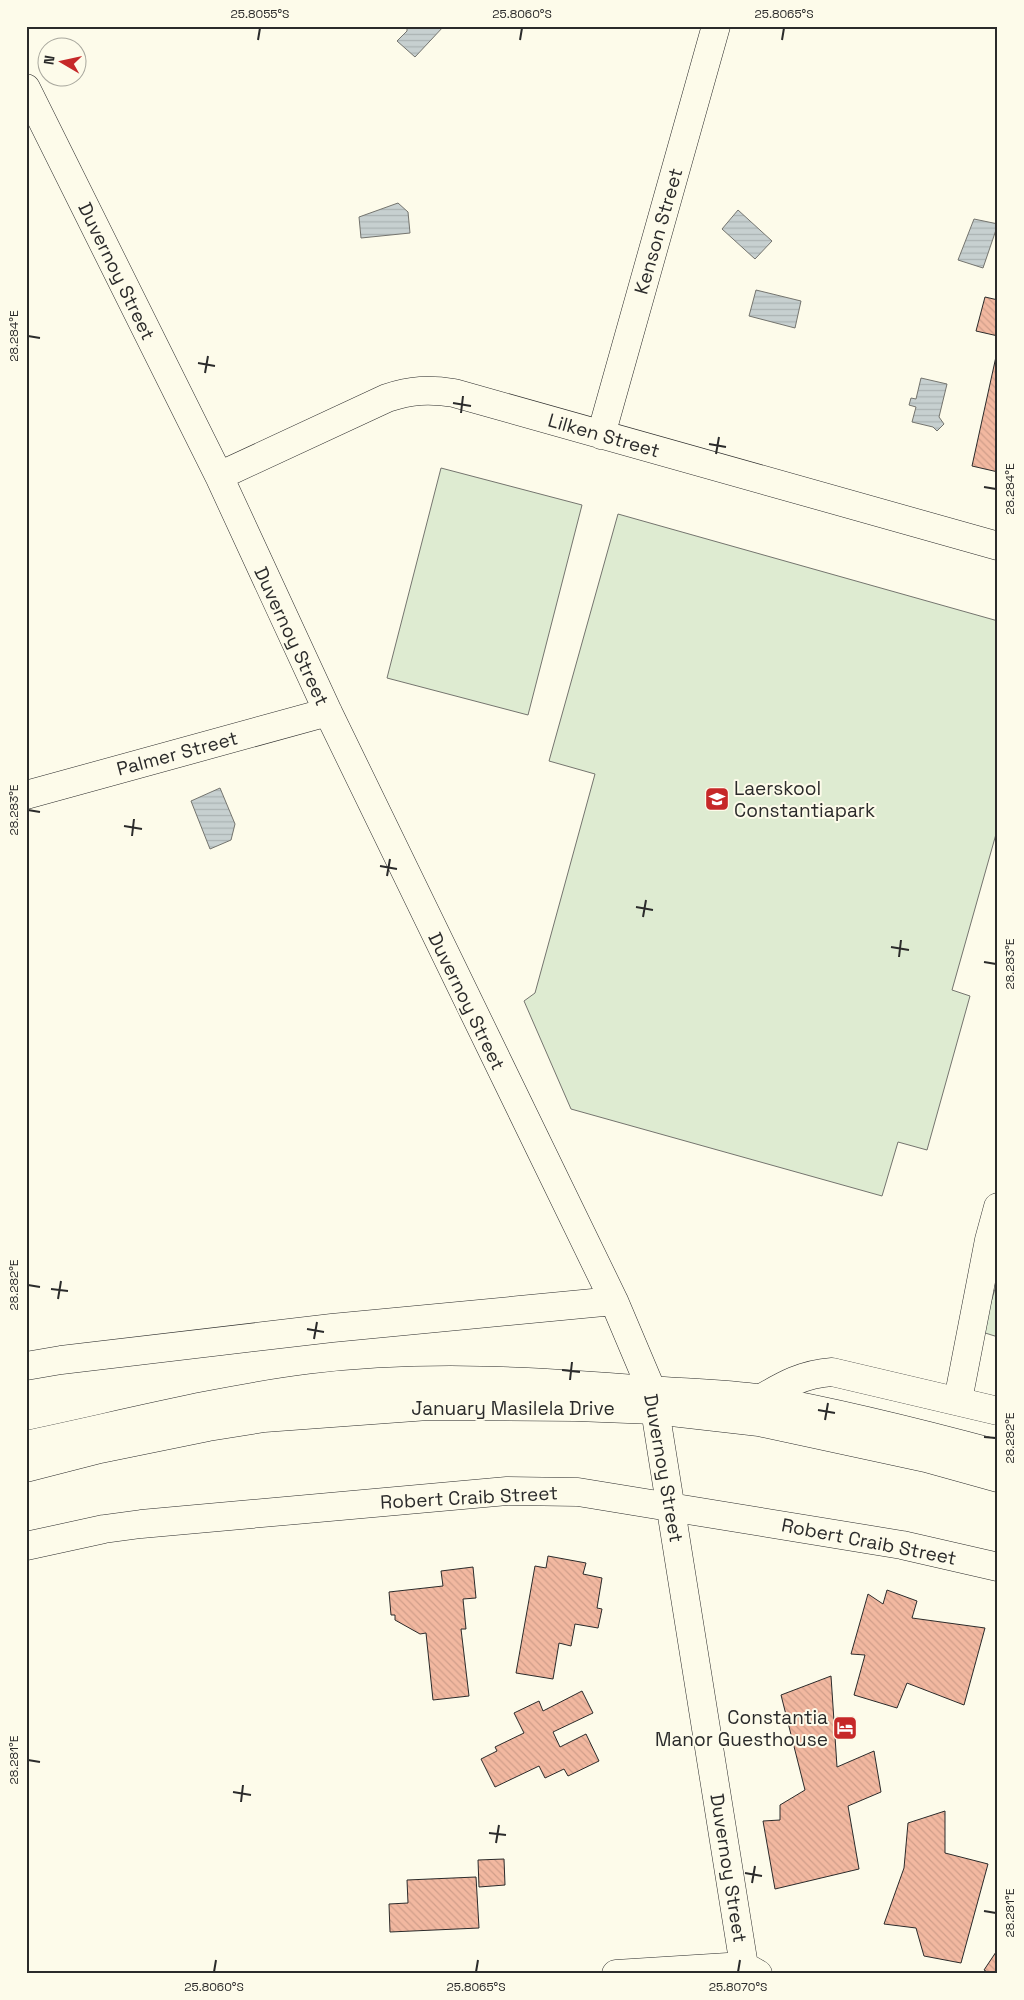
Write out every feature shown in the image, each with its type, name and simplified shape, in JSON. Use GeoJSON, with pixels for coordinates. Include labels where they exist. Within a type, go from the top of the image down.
{"type":"FeatureCollection","features":[{"type":"Feature","properties":{"kind":"street","name":"Kenson Street"},"geometry":{"type":"LineString","coordinates":[[601,435],[716,26]]}},
{"type":"Feature","properties":{"kind":"street","name":"Duvernoy Street"},"geometry":{"type":"LineString","coordinates":[[26,88],[219,476],[328,712],[614,1301],[653,1400],[751,1970]]}},
{"type":"Feature","properties":{"kind":"street","name":"Lilken Street"},"geometry":{"type":"LineString","coordinates":[[219,476],[386,398],[410,391],[430,389],[454,393],[998,546]]}},
{"type":"Feature","properties":{"kind":"street","name":"Palmer Street"},"geometry":{"type":"LineString","coordinates":[[26,795],[328,712]]}},
{"type":"Feature","properties":{"kind":"street"},"geometry":{"type":"LineString","coordinates":[[958,1400],[987,1249],[998,1207]]}},
{"type":"Feature","properties":{"kind":"street"},"geometry":{"type":"LineString","coordinates":[[26,1366],[61,1360],[332,1328],[614,1301]]}},
{"type":"Feature","properties":{"kind":"street"},"geometry":{"type":"LineString","coordinates":[[760,1399],[795,1379],[813,1373],[832,1372],[958,1400],[998,1411]]}},
{"type":"Feature","properties":{"kind":"street","name":"January Masilela Drive"},"geometry":{"type":"LineString","coordinates":[[26,1445],[256,1397],[314,1388],[425,1381],[490,1380],[653,1400],[793,1428],[926,1458],[998,1478]]}},
{"type":"Feature","properties":{"kind":"street","name":"January Masilela Drive"},"geometry":{"type":"LineString","coordinates":[[26,1468],[109,1447],[208,1426],[264,1418],[428,1406],[576,1407],[653,1400],[760,1399],[934,1437],[998,1454]]}},
{"type":"Feature","properties":{"kind":"street","name":"Robert Craib Street"},"geometry":{"type":"LineString","coordinates":[[26,1546],[104,1529],[141,1524],[506,1491],[578,1492],[902,1545],[998,1567]]}},
{"type":"Feature","properties":{"kind":"street"},"geometry":{"type":"LineString","coordinates":[[616,1974],[751,1970]]}},
{"type":"Feature","properties":{"kind":"green space"},"geometry":{"type":"Polygon","coordinates":[[[441,468],[582,505],[528,715],[387,678],[441,468]]]}},
{"type":"Feature","properties":{"kind":"green space"},"geometry":{"type":"Polygon","coordinates":[[[618,514],[998,621],[998,827],[952,990],[970,996],[927,1150],[898,1142],[882,1196],[571,1109],[524,1001],[535,993],[595,774],[549,761],[618,514]]]}},
{"type":"Feature","properties":{"kind":"green space"},"geometry":{"type":"Polygon","coordinates":[[[998,1279],[998,1337],[982,1332],[998,1279]]]}},
{"type":"Feature","properties":{"kind":"shaded area"},"geometry":{"type":"Polygon","coordinates":[[[407,26],[444,26],[415,57],[397,41],[407,31],[407,26]]]}},
{"type":"Feature","properties":{"kind":"shaded area"},"geometry":{"type":"Polygon","coordinates":[[[398,203],[408,212],[410,233],[361,238],[359,217],[398,203]]]}},
{"type":"Feature","properties":{"kind":"shaded area"},"geometry":{"type":"Polygon","coordinates":[[[738,210],[772,241],[755,259],[722,229],[738,210]]]}},
{"type":"Feature","properties":{"kind":"shaded area"},"geometry":{"type":"Polygon","coordinates":[[[974,219],[998,224],[983,268],[958,260],[974,219]]]}},
{"type":"Feature","properties":{"kind":"shaded area"},"geometry":{"type":"Polygon","coordinates":[[[756,290],[801,301],[795,328],[749,316],[756,290]]]}},
{"type":"Feature","properties":{"kind":"shaded area"},"geometry":{"type":"Polygon","coordinates":[[[921,378],[947,384],[939,417],[944,424],[937,431],[933,427],[912,422],[916,407],[909,405],[911,398],[916,399],[921,378]]]}},
{"type":"Feature","properties":{"kind":"shaded area"},"geometry":{"type":"Polygon","coordinates":[[[220,788],[235,824],[231,840],[210,849],[191,801],[220,788]]]}},
{"type":"Feature","properties":{"kind":"building"},"geometry":{"type":"Polygon","coordinates":[[[985,297],[998,300],[998,336],[976,331],[985,297]]]}},
{"type":"Feature","properties":{"kind":"building"},"geometry":{"type":"Polygon","coordinates":[[[998,352],[998,472],[972,466],[998,352]]]}},
{"type":"Feature","properties":{"kind":"building"},"geometry":{"type":"Polygon","coordinates":[[[548,1556],[586,1563],[583,1574],[602,1578],[597,1608],[602,1609],[598,1628],[575,1624],[571,1646],[559,1643],[553,1679],[516,1673],[535,1566],[546,1568],[548,1556]]]}},
{"type":"Feature","properties":{"kind":"building"},"geometry":{"type":"Polygon","coordinates":[[[473,1567],[476,1598],[463,1599],[466,1629],[461,1629],[469,1696],[433,1700],[426,1633],[420,1634],[395,1620],[395,1615],[391,1615],[389,1592],[443,1586],[441,1571],[473,1567]]]}},
{"type":"Feature","properties":{"kind":"building"},"geometry":{"type":"Polygon","coordinates":[[[887,1590],[917,1601],[912,1618],[985,1628],[964,1705],[907,1683],[897,1708],[854,1695],[865,1655],[851,1654],[868,1594],[883,1604],[887,1590]]]}},
{"type":"Feature","properties":{"kind":"building"},"geometry":{"type":"Polygon","coordinates":[[[831,1676],[837,1767],[874,1751],[881,1792],[848,1806],[859,1869],[775,1889],[763,1821],[780,1820],[780,1805],[805,1790],[781,1695],[831,1676]]]}},
{"type":"Feature","properties":{"kind":"building"},"geometry":{"type":"Polygon","coordinates":[[[582,1691],[593,1713],[553,1732],[560,1747],[586,1734],[599,1761],[568,1776],[564,1769],[545,1778],[539,1766],[495,1787],[481,1759],[497,1751],[495,1747],[524,1733],[514,1713],[539,1701],[543,1711],[582,1691]]]}},
{"type":"Feature","properties":{"kind":"building"},"geometry":{"type":"Polygon","coordinates":[[[945,1811],[945,1853],[988,1864],[961,1963],[924,1956],[916,1928],[884,1924],[904,1868],[908,1823],[945,1811]]]}},
{"type":"Feature","properties":{"kind":"building"},"geometry":{"type":"Polygon","coordinates":[[[504,1859],[505,1885],[479,1887],[478,1860],[504,1859]]]}},
{"type":"Feature","properties":{"kind":"building"},"geometry":{"type":"Polygon","coordinates":[[[476,1877],[479,1928],[390,1932],[389,1904],[408,1903],[407,1880],[476,1877]]]}},
{"type":"Feature","properties":{"kind":"building"},"geometry":{"type":"Polygon","coordinates":[[[998,1949],[998,1974],[991,1974],[984,1970],[998,1949]]]}},
{"type":"Feature","properties":{"kind":"place","name":"Laerskool Constantiapark"},"geometry":{"type":"Point","coordinates":[717,799]}},
{"type":"Feature","properties":{"kind":"place","name":"Constantia Manor Guesthouse"},"geometry":{"type":"Point","coordinates":[845,1728]}}]}
